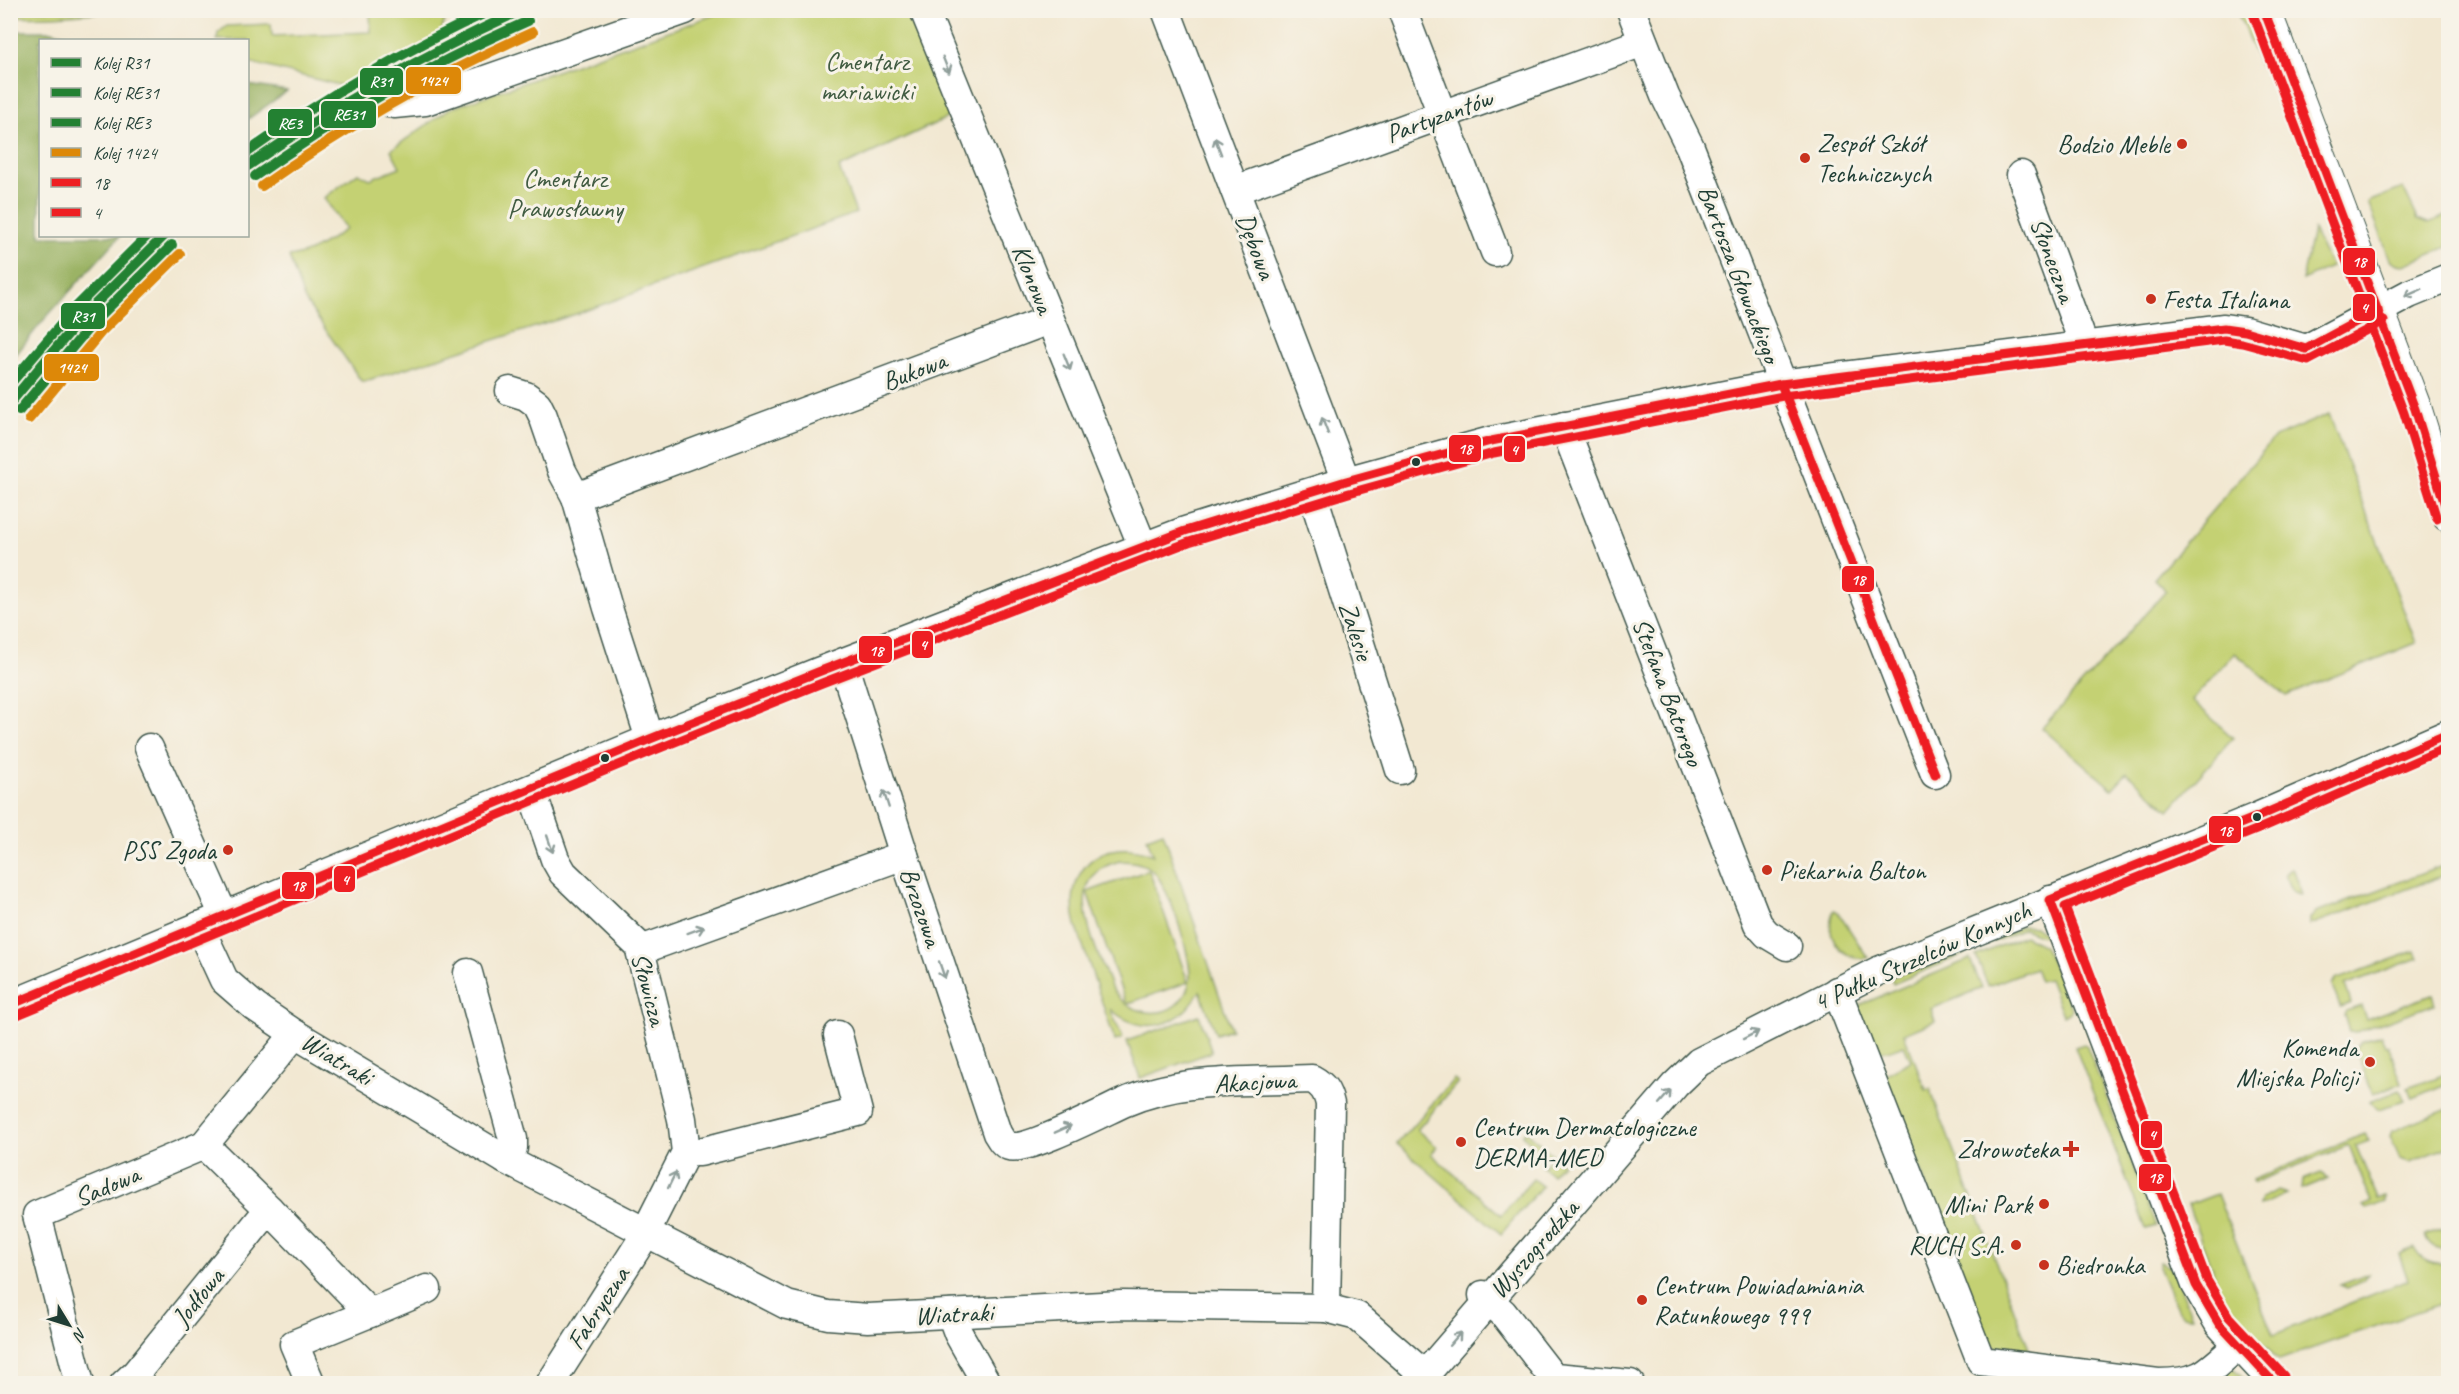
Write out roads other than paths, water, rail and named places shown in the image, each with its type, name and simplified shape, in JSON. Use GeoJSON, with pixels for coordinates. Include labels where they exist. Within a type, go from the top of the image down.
{"type":"FeatureCollection","features":[{"type":"Feature","properties":{"kind":"main road"},"geometry":{"type":"LineString","coordinates":[[2264,10],[2415,409],[2448,515]]}},
{"type":"Feature","properties":{"kind":"street"},"geometry":{"type":"LineString","coordinates":[[349,97],[394,104],[425,101],[685,10]]}},
{"type":"Feature","properties":{"kind":"street","name":"Klonowa"},"geometry":{"type":"LineString","coordinates":[[924,10],[1143,547]]}},
{"type":"Feature","properties":{"kind":"street","name":"Dębowa"},"geometry":{"type":"LineString","coordinates":[[1166,10],[1346,481]]}},
{"type":"Feature","properties":{"kind":"street"},"geometry":{"type":"LineString","coordinates":[[1402,10],[1495,252]]}},
{"type":"Feature","properties":{"kind":"street","name":"Bartosza Głowackiego"},"geometry":{"type":"LineString","coordinates":[[1631,10],[1665,96],[1690,147],[1935,774]]}},
{"type":"Feature","properties":{"kind":"street","name":"Partyzantów"},"geometry":{"type":"LineString","coordinates":[[1235,190],[1642,42]]}},
{"type":"Feature","properties":{"kind":"street","name":"Słoneczna"},"geometry":{"type":"LineString","coordinates":[[2021,175],[2084,345]]}},
{"type":"Feature","properties":{"kind":"street"},"geometry":{"type":"LineString","coordinates":[[10,1005],[650,739],[843,663],[1185,531],[1346,481],[1457,449],[1781,384],[2224,328],[2245,331],[2306,349],[2409,294],[2448,278]]}},
{"type":"Feature","properties":{"kind":"street","name":"Bukowa"},"geometry":{"type":"LineString","coordinates":[[576,497],[1049,320]]}},
{"type":"Feature","properties":{"kind":"street"},"geometry":{"type":"LineString","coordinates":[[510,391],[526,396],[537,404],[562,471],[576,497],[608,609],[650,739]]}},
{"type":"Feature","properties":{"kind":"street","name":"Stefana Batorego"},"geometry":{"type":"LineString","coordinates":[[1564,426],[1758,924],[1767,934],[1787,946]]}},
{"type":"Feature","properties":{"kind":"street","name":"Zalesie"},"geometry":{"type":"LineString","coordinates":[[1312,492],[1400,770]]}},
{"type":"Feature","properties":{"kind":"street","name":"Brzozowa"},"geometry":{"type":"LineString","coordinates":[[843,663],[904,855],[997,1133],[1008,1146]]}},
{"type":"Feature","properties":{"kind":"street","name":"4 Pułku Strzelców Konnych"},"geometry":{"type":"LineString","coordinates":[[1699,1062],[1878,971],[2257,817],[2448,734]]}},
{"type":"Feature","properties":{"kind":"street","name":"Wiatraki"},"geometry":{"type":"LineString","coordinates":[[149,748],[211,921],[224,980],[255,1007],[295,1034],[506,1160],[787,1305],[807,1311],[868,1318],[1121,1305],[1326,1308],[1357,1316],[1418,1376]]}},
{"type":"Feature","properties":{"kind":"street","name":"Słowicza"},"geometry":{"type":"LineString","coordinates":[[531,789],[555,859],[563,873],[637,942],[641,950],[682,1119],[686,1152]]}},
{"type":"Feature","properties":{"kind":"street"},"geometry":{"type":"LineString","coordinates":[[641,950],[904,855]]}},
{"type":"Feature","properties":{"kind":"street"},"geometry":{"type":"LineString","coordinates":[[2050,900],[2196,1285],[2219,1324],[2275,1383]]}},
{"type":"Feature","properties":{"kind":"street"},"geometry":{"type":"LineString","coordinates":[[468,973],[513,1139],[513,1148],[506,1160]]}},
{"type":"Feature","properties":{"kind":"street"},"geometry":{"type":"LineString","coordinates":[[1837,991],[1981,1361],[2158,1383],[2184,1383],[2209,1372],[2238,1345]]}},
{"type":"Feature","properties":{"kind":"street","name":"Sadowa"},"geometry":{"type":"LineString","coordinates":[[80,1383],[37,1215],[204,1145],[295,1034]]}},
{"type":"Feature","properties":{"kind":"street"},"geometry":{"type":"LineString","coordinates":[[646,1233],[686,1152],[700,1152],[858,1112],[838,1035]]}},
{"type":"Feature","properties":{"kind":"street","name":"Wyszogrodzka"},"geometry":{"type":"LineString","coordinates":[[1418,1376],[1675,1085],[1699,1062]]}},
{"type":"Feature","properties":{"kind":"street","name":"Akacjowa"},"geometry":{"type":"LineString","coordinates":[[1008,1146],[1029,1144],[1131,1099],[1169,1087],[1312,1079],[1321,1084],[1327,1092],[1330,1104],[1326,1308]]}},
{"type":"Feature","properties":{"kind":"street"},"geometry":{"type":"LineString","coordinates":[[204,1145],[370,1313]]}},
{"type":"Feature","properties":{"kind":"street","name":"Jodłowa"},"geometry":{"type":"LineString","coordinates":[[124,1383],[136,1373],[269,1209]]}},
{"type":"Feature","properties":{"kind":"street","name":"Fabryczna"},"geometry":{"type":"LineString","coordinates":[[550,1383],[646,1233]]}},
{"type":"Feature","properties":{"kind":"street"},"geometry":{"type":"LineString","coordinates":[[310,1383],[294,1344],[427,1289]]}},
{"type":"Feature","properties":{"kind":"street"},"geometry":{"type":"LineString","coordinates":[[1486,1298],[1503,1313],[1556,1380],[1630,1383]]}},
{"type":"Feature","properties":{"kind":"street"},"geometry":{"type":"LineString","coordinates":[[951,1314],[958,1333],[987,1383]]}},
{"type":"Feature","properties":{"kind":"rail line","name":"RE3"},"geometry":{"type":"LineString","coordinates":[[249,151],[367,75],[428,41],[492,10]]}},
{"type":"Feature","properties":{"kind":"rail line","name":"R31"},"geometry":{"type":"LineString","coordinates":[[249,165],[347,101],[450,44],[522,10]]}},
{"type":"Feature","properties":{"kind":"rail line","name":"RE31"},"geometry":{"type":"LineString","coordinates":[[255,176],[320,132],[387,92],[528,21]]}},
{"type":"Feature","properties":{"kind":"rail line","name":"1424"},"geometry":{"type":"LineString","coordinates":[[262,186],[327,142],[394,102],[533,32]]}},
{"type":"Feature","properties":{"kind":"rail line","name":"RE3"},"geometry":{"type":"LineString","coordinates":[[10,384],[75,308],[146,237]]}},
{"type":"Feature","properties":{"kind":"rail line","name":"R31"},"geometry":{"type":"LineString","coordinates":[[10,403],[83,316],[163,237]]}},
{"type":"Feature","properties":{"kind":"rail line","name":"RE31"},"geometry":{"type":"LineString","coordinates":[[19,411],[92,324],[172,245]]}},
{"type":"Feature","properties":{"kind":"rail line","name":"1424"},"geometry":{"type":"LineString","coordinates":[[29,419],[101,332],[180,254]]}},
{"type":"Feature","properties":{"kind":"place","name":"Bodzio Meble"},"geometry":{"type":"Point","coordinates":[2182,144]}},
{"type":"Feature","properties":{"kind":"place","name":"Zespół Szkół Technicznych"},"geometry":{"type":"Point","coordinates":[1805,158]}},
{"type":"Feature","properties":{"kind":"place","name":"Festa Italiana"},"geometry":{"type":"Point","coordinates":[2151,299]}},
{"type":"Feature","properties":{"kind":"place","name":"PSS Zgoda"},"geometry":{"type":"Point","coordinates":[228,850]}},
{"type":"Feature","properties":{"kind":"place","name":"Piekarnia Balton"},"geometry":{"type":"Point","coordinates":[1767,870]}},
{"type":"Feature","properties":{"kind":"place","name":"Komenda Miejska Policji"},"geometry":{"type":"Point","coordinates":[2370,1062]}},
{"type":"Feature","properties":{"kind":"place","name":"Centrum Dermatologiczne DERMA-MED"},"geometry":{"type":"Point","coordinates":[1461,1142]}},
{"type":"Feature","properties":{"kind":"place","name":"Zdrowoteka"},"geometry":{"type":"Point","coordinates":[2071,1149]}},
{"type":"Feature","properties":{"kind":"place","name":"Mini Park"},"geometry":{"type":"Point","coordinates":[2044,1204]}},
{"type":"Feature","properties":{"kind":"place","name":"RUCH S.A."},"geometry":{"type":"Point","coordinates":[2016,1245]}},
{"type":"Feature","properties":{"kind":"place","name":"Biedronka"},"geometry":{"type":"Point","coordinates":[2044,1265]}},
{"type":"Feature","properties":{"kind":"place","name":"Centrum Powiadamiania Ratunkowego 999"},"geometry":{"type":"Point","coordinates":[1642,1300]}},
{"type":"Feature","properties":{"kind":"park label","name":"Cmentarz mariawicki"},"geometry":{"type":"Point","coordinates":[867,76]}},
{"type":"Feature","properties":{"kind":"park label","name":"Cmentarz Prawosławny"},"geometry":{"type":"Point","coordinates":[565,193]}}]}
